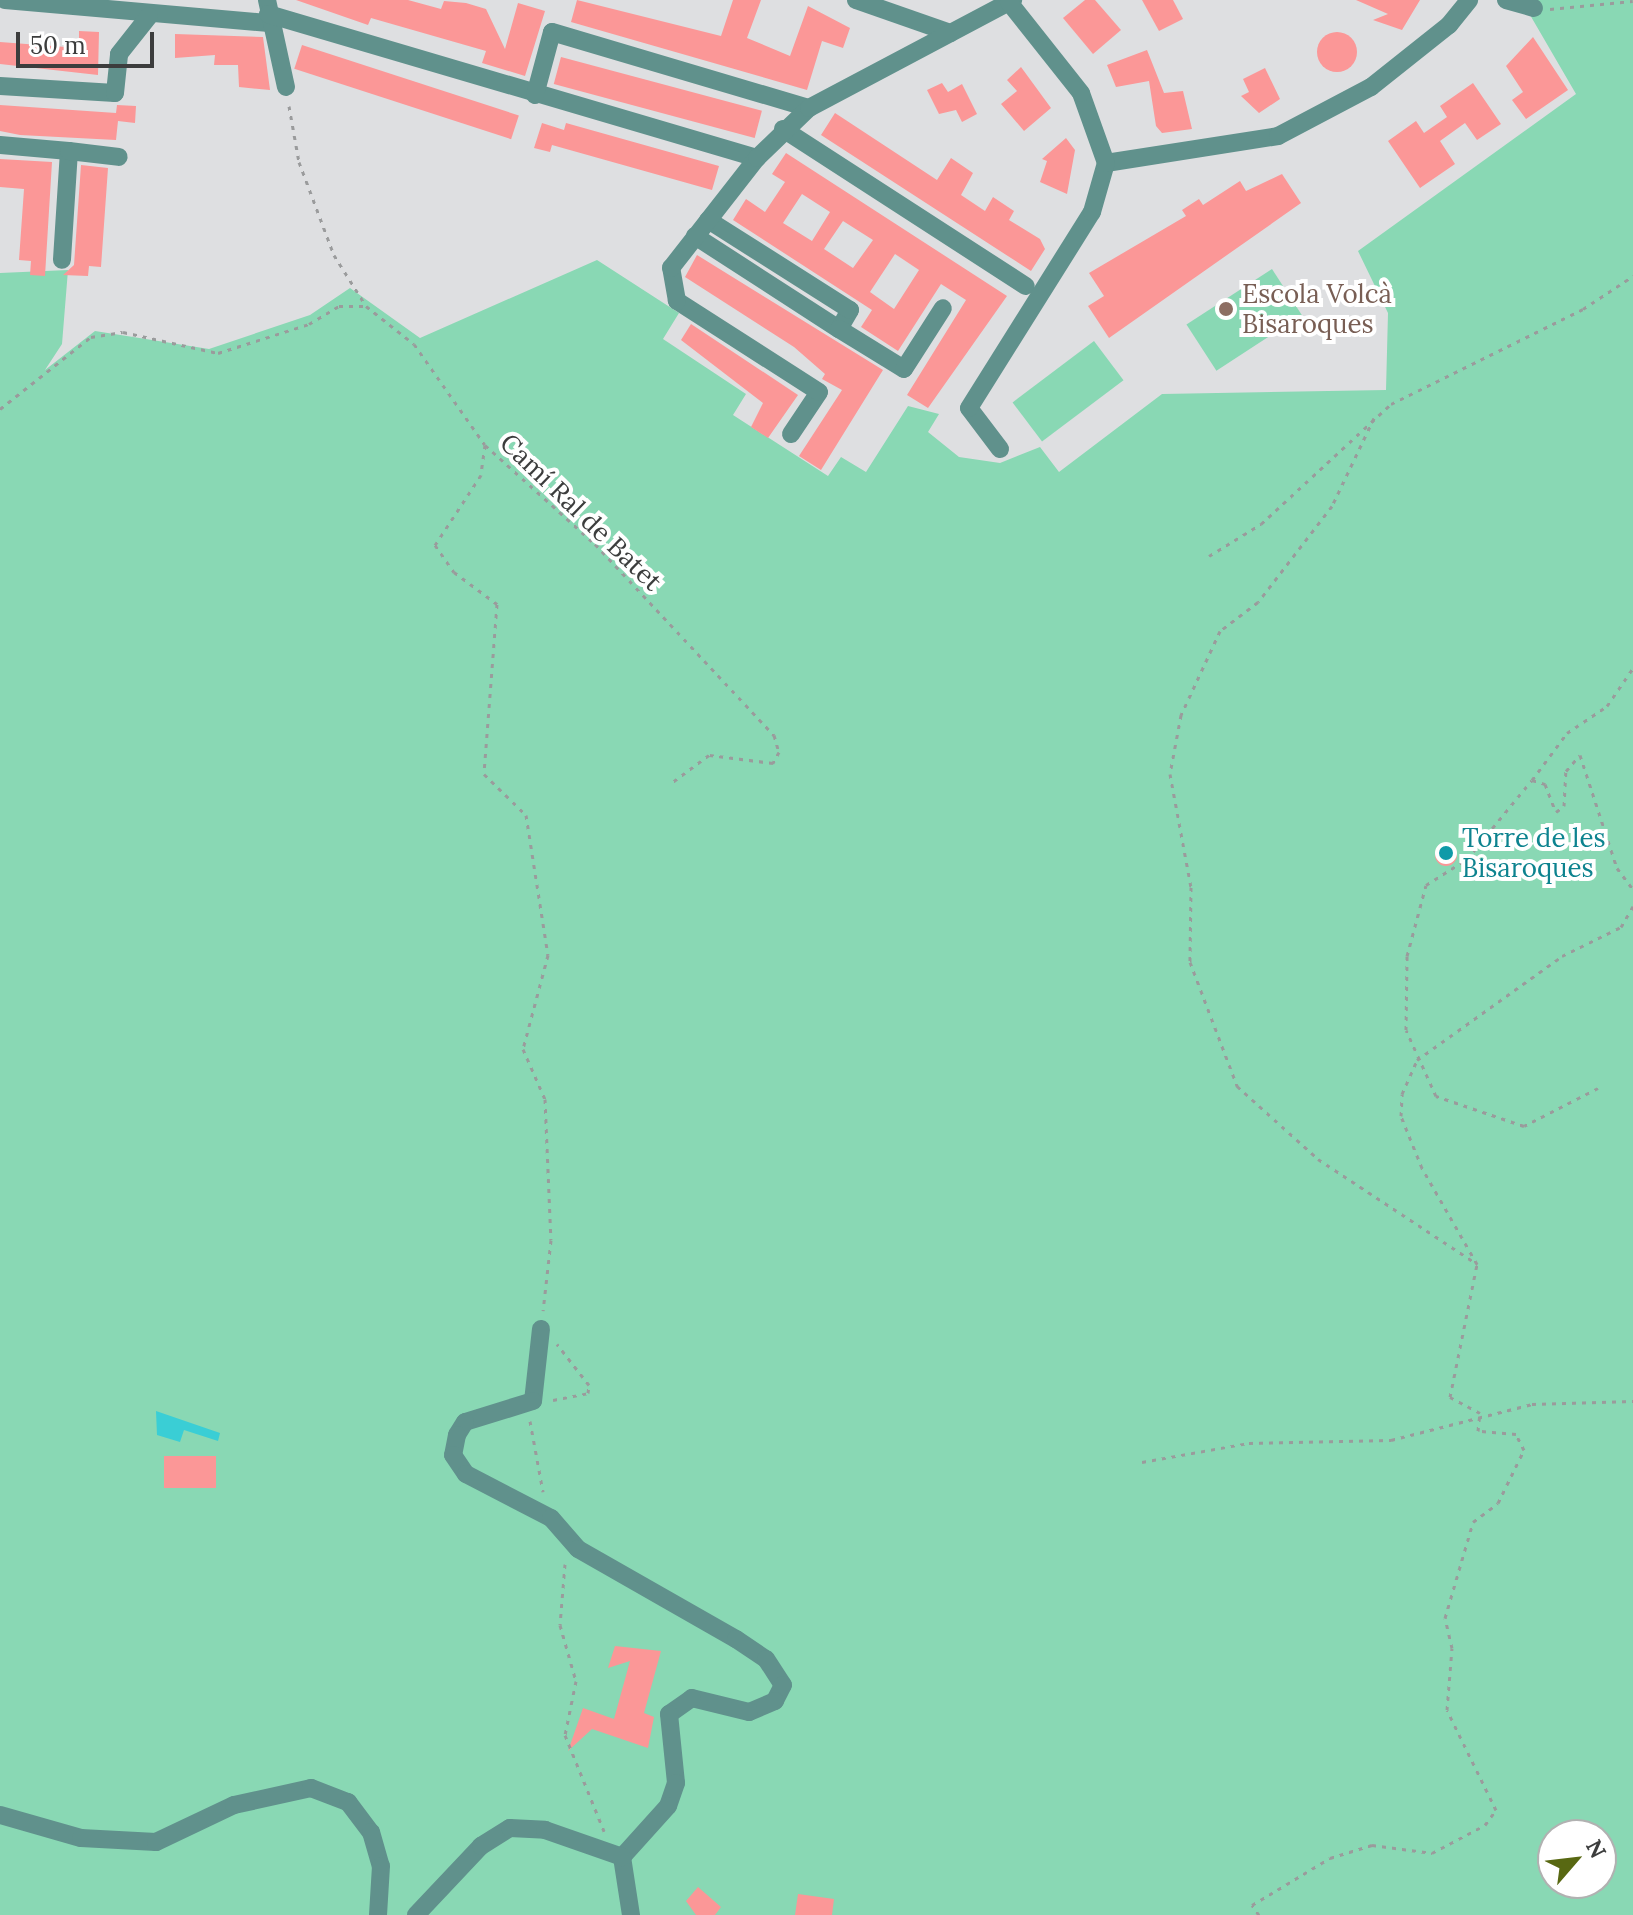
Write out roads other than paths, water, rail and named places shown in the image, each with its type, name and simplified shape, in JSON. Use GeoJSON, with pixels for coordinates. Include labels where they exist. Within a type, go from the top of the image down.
{"type":"FeatureCollection","features":[{"type":"Feature","properties":{"kind":"street"},"geometry":{"type":"LineString","coordinates":[[5,0],[149,16],[268,12],[535,95],[757,158]]}},
{"type":"Feature","properties":{"kind":"street"},"geometry":{"type":"LineString","coordinates":[[856,0],[950,33]]}},
{"type":"Feature","properties":{"kind":"street"},"geometry":{"type":"LineString","coordinates":[[1106,163],[1278,136],[1371,87],[1449,25],[1469,0]]}},
{"type":"Feature","properties":{"kind":"street"},"geometry":{"type":"LineString","coordinates":[[1506,0],[1534,8]]}},
{"type":"Feature","properties":{"kind":"street"},"geometry":{"type":"LineString","coordinates":[[791,434],[819,392],[677,301],[671,289],[671,268],[757,158],[783,129],[809,108],[1011,1],[1081,93],[1106,163],[1092,212],[969,408],[1000,449]]}},
{"type":"Feature","properties":{"kind":"street"},"geometry":{"type":"LineString","coordinates":[[268,12],[286,87]]}},
{"type":"Feature","properties":{"kind":"street"},"geometry":{"type":"LineString","coordinates":[[0,86],[115,93],[119,54],[149,16]]}},
{"type":"Feature","properties":{"kind":"street"},"geometry":{"type":"LineString","coordinates":[[535,95],[552,32],[809,108]]}},
{"type":"Feature","properties":{"kind":"street"},"geometry":{"type":"LineString","coordinates":[[783,129],[1026,286]]}},
{"type":"Feature","properties":{"kind":"street"},"geometry":{"type":"LineString","coordinates":[[0,145],[119,157]]}},
{"type":"Feature","properties":{"kind":"street"},"geometry":{"type":"LineString","coordinates":[[62,260],[69,151]]}},
{"type":"Feature","properties":{"kind":"street"},"geometry":{"type":"LineString","coordinates":[[708,220],[850,310],[839,329]]}},
{"type":"Feature","properties":{"kind":"street"},"geometry":{"type":"LineString","coordinates":[[695,236],[904,369],[943,308]]}},
{"type":"Feature","properties":{"kind":"street"},"geometry":{"type":"LineString","coordinates":[[542,1334],[533,1401],[465,1422],[453,1455],[466,1474],[551,1518],[578,1549],[766,1659],[783,1685],[775,1701],[749,1712],[692,1698],[669,1714],[672,1794],[622,1857],[631,1915]]}},
{"type":"Feature","properties":{"kind":"street"},"geometry":{"type":"LineString","coordinates":[[0,1815],[81,1838],[156,1842],[234,1805],[311,1788],[348,1802],[371,1832],[381,1866],[378,1915]]}},
{"type":"Feature","properties":{"kind":"street"},"geometry":{"type":"LineString","coordinates":[[416,1915],[481,1846],[510,1828],[545,1830],[622,1857]]}},
{"type":"Feature","properties":{"kind":"water"},"geometry":{"type":"Polygon","coordinates":[[[156,1411],[220,1433],[218,1441],[184,1430],[180,1442],[157,1435],[156,1411]]]}},
{"type":"Feature","properties":{"kind":"place","name":"Escola Volcà Bisaroques"},"geometry":{"type":"Point","coordinates":[1226,309]}},
{"type":"Feature","properties":{"kind":"place","name":"Torre de les Bisaroques"},"geometry":{"type":"Point","coordinates":[1446,853]}}]}
